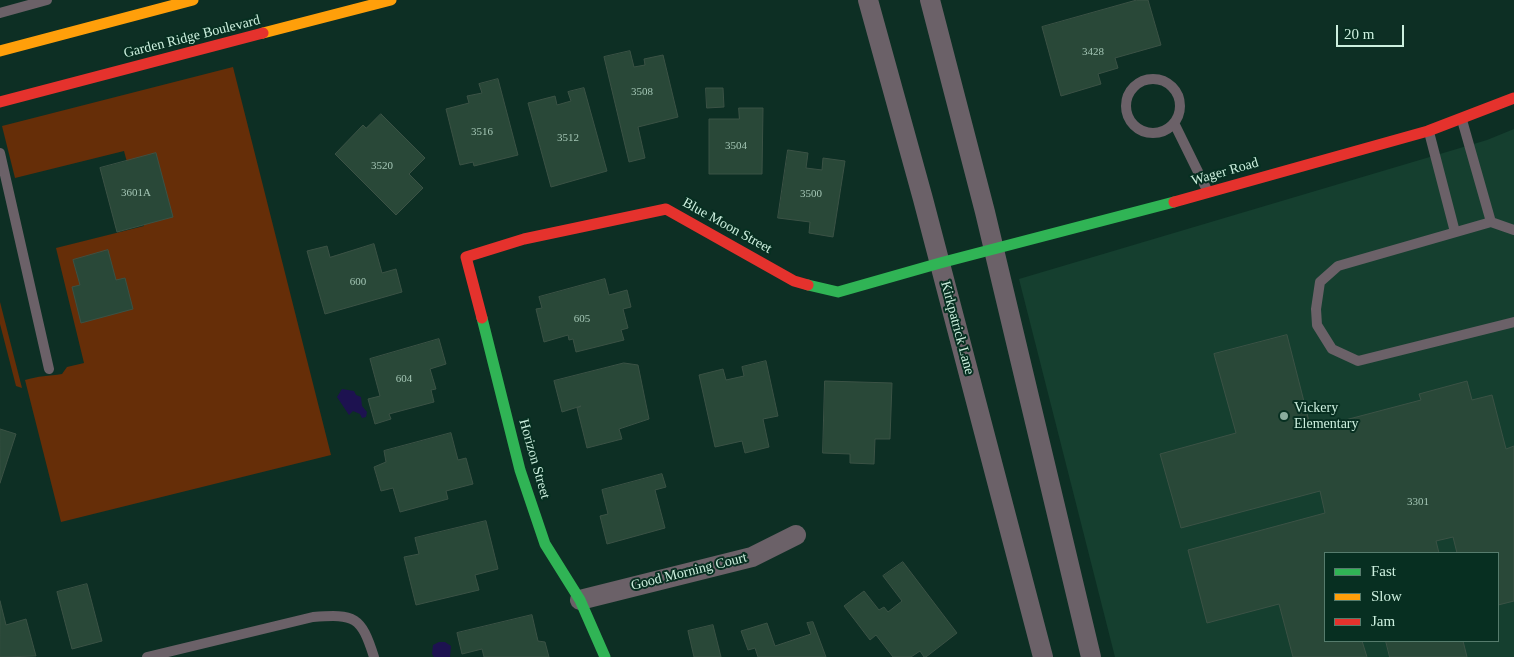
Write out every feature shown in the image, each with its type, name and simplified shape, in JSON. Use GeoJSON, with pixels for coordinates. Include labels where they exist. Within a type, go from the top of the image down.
{"type":"FeatureCollection","features":[{"type":"Feature","properties":{"kind":"street"},"geometry":{"type":"LineString","coordinates":[[0,51],[193,0]]}},
{"type":"Feature","properties":{"kind":"street"},"geometry":{"type":"LineString","coordinates":[[294,26],[345,0]]}},
{"type":"Feature","properties":{"kind":"street","name":"Garden Ridge Boulevard"},"geometry":{"type":"LineString","coordinates":[[0,102],[391,0]]}},
{"type":"Feature","properties":{"kind":"street","name":"Kirkpatrick Lane"},"geometry":{"type":"LineString","coordinates":[[868,0],[940,263],[1043,657]]}},
{"type":"Feature","properties":{"kind":"street"},"geometry":{"type":"LineString","coordinates":[[930,0],[994,250],[1092,657]]}},
{"type":"Feature","properties":{"kind":"street","name":"Wager Road"},"geometry":{"type":"LineString","coordinates":[[940,263],[994,250],[1428,131],[1514,98]]}},
{"type":"Feature","properties":{"kind":"street","name":"Blue Moon Street"},"geometry":{"type":"LineString","coordinates":[[466,257],[524,239],[666,209],[794,281],[838,292],[940,263]]}},
{"type":"Feature","properties":{"kind":"street","name":"Horizon Street"},"geometry":{"type":"LineString","coordinates":[[466,257],[520,470],[545,544],[580,600],[605,657]]}},
{"type":"Feature","properties":{"kind":"street","name":"Good Morning Court"},"geometry":{"type":"LineString","coordinates":[[580,600],[752,557],[796,535]]}},
{"type":"Feature","properties":{"kind":"lane"},"geometry":{"type":"LineString","coordinates":[[0,13],[47,0]]}},
{"type":"Feature","properties":{"kind":"lane"},"geometry":{"type":"LineString","coordinates":[[1150,78],[1168,82],[1175,89],[1179,97],[1180,106],[1174,124],[1159,133],[1142,131],[1134,126],[1126,111],[1125,102],[1128,93],[1141,80],[1150,78]]}},
{"type":"Feature","properties":{"kind":"lane"},"geometry":{"type":"LineString","coordinates":[[1461,118],[1491,222]]}},
{"type":"Feature","properties":{"kind":"lane"},"geometry":{"type":"LineString","coordinates":[[1174,124],[1208,192]]}},
{"type":"Feature","properties":{"kind":"lane"},"geometry":{"type":"LineString","coordinates":[[1428,131],[1455,232]]}},
{"type":"Feature","properties":{"kind":"lane"},"geometry":{"type":"LineString","coordinates":[[0,154],[49,369]]}},
{"type":"Feature","properties":{"kind":"lane"},"geometry":{"type":"LineString","coordinates":[[1514,230],[1491,222],[1338,266],[1320,282],[1316,309],[1317,325],[1332,349],[1358,362],[1514,322]]}},
{"type":"Feature","properties":{"kind":"lane"},"geometry":{"type":"LineString","coordinates":[[147,657],[313,617],[333,616],[346,617],[358,622],[366,634],[374,657]]}},
{"type":"Feature","properties":{"kind":"shaded area"},"geometry":{"type":"Polygon","coordinates":[[[233,67],[331,455],[61,522],[25,380],[62,374],[67,367],[84,363],[56,248],[144,226],[124,151],[15,178],[2,126],[233,67]]]}},
{"type":"Feature","properties":{"kind":"shaded area","name":"Vickery Elementary"},"geometry":{"type":"Polygon","coordinates":[[[1514,129],[1514,657],[1115,657],[1019,279],[1487,140],[1514,129]]]}},
{"type":"Feature","properties":{"kind":"shaded area"},"geometry":{"type":"Polygon","coordinates":[[[0,302],[22,388],[16,386],[0,324],[0,302]]]}},
{"type":"Feature","properties":{"kind":"shaded area"},"geometry":{"type":"Polygon","coordinates":[[[342,389],[354,391],[356,395],[361,397],[362,406],[367,412],[366,417],[362,418],[360,414],[353,411],[349,415],[337,397],[342,389]]]}},
{"type":"Feature","properties":{"kind":"shaded area"},"geometry":{"type":"Polygon","coordinates":[[[445,642],[451,646],[450,657],[434,657],[432,654],[433,645],[445,642]]]}},
{"type":"Feature","properties":{"kind":"building"},"geometry":{"type":"Polygon","coordinates":[[[1137,0],[1148,0],[1161,45],[1115,58],[1118,68],[1098,74],[1101,84],[1061,96],[1042,27],[1137,0]]]}},
{"type":"Feature","properties":{"kind":"building"},"geometry":{"type":"Polygon","coordinates":[[[630,51],[634,67],[645,65],[644,59],[663,55],[678,117],[638,127],[645,158],[629,162],[604,57],[630,51]]]}},
{"type":"Feature","properties":{"kind":"building"},"geometry":{"type":"Polygon","coordinates":[[[498,79],[518,155],[474,166],[473,162],[460,165],[446,109],[469,103],[467,96],[482,93],[479,84],[498,79]]]}},
{"type":"Feature","properties":{"kind":"building"},"geometry":{"type":"Polygon","coordinates":[[[584,88],[607,171],[551,187],[528,103],[555,96],[557,105],[571,101],[568,92],[584,88]]]}},
{"type":"Feature","properties":{"kind":"building"},"geometry":{"type":"Polygon","coordinates":[[[706,88],[723,88],[724,107],[707,108],[706,88]]]}},
{"type":"Feature","properties":{"kind":"building"},"geometry":{"type":"Polygon","coordinates":[[[739,108],[763,108],[762,174],[709,174],[709,119],[739,119],[739,108]]]}},
{"type":"Feature","properties":{"kind":"building"},"geometry":{"type":"Polygon","coordinates":[[[381,114],[425,158],[409,174],[423,188],[396,215],[335,154],[363,125],[366,128],[381,114]]]}},
{"type":"Feature","properties":{"kind":"building"},"geometry":{"type":"Polygon","coordinates":[[[788,150],[808,153],[806,168],[822,170],[823,158],[845,161],[833,237],[809,233],[810,222],[778,218],[788,150]]]}},
{"type":"Feature","properties":{"kind":"building"},"geometry":{"type":"Polygon","coordinates":[[[156,153],[173,217],[117,232],[100,168],[156,153]]]}},
{"type":"Feature","properties":{"kind":"building"},"geometry":{"type":"Polygon","coordinates":[[[374,244],[382,273],[396,269],[402,292],[325,314],[307,251],[327,246],[330,257],[374,244]]]}},
{"type":"Feature","properties":{"kind":"building"},"geometry":{"type":"Polygon","coordinates":[[[108,250],[116,280],[125,278],[133,309],[81,323],[72,287],[80,285],[73,260],[108,250]]]}},
{"type":"Feature","properties":{"kind":"building"},"geometry":{"type":"Polygon","coordinates":[[[605,279],[609,295],[627,290],[631,307],[623,309],[628,328],[621,330],[624,340],[576,352],[573,339],[569,340],[568,335],[544,342],[536,309],[542,308],[539,297],[605,279]]]}},
{"type":"Feature","properties":{"kind":"building"},"geometry":{"type":"Polygon","coordinates":[[[1287,335],[1311,429],[1421,400],[1419,394],[1467,381],[1472,400],[1492,395],[1506,449],[1514,446],[1514,601],[1499,605],[1499,552],[1457,552],[1453,537],[1436,541],[1439,552],[1324,552],[1324,642],[1362,642],[1367,657],[1293,657],[1279,604],[1207,623],[1188,550],[1325,513],[1320,491],[1181,528],[1160,454],[1236,433],[1214,354],[1287,335]]]}},
{"type":"Feature","properties":{"kind":"building"},"geometry":{"type":"Polygon","coordinates":[[[439,339],[446,364],[430,369],[436,389],[431,390],[434,402],[389,414],[391,419],[375,424],[368,399],[380,396],[370,359],[439,339]]]}},
{"type":"Feature","properties":{"kind":"building"},"geometry":{"type":"Polygon","coordinates":[[[766,361],[778,416],[763,419],[769,447],[745,453],[742,441],[715,447],[699,375],[723,369],[726,380],[744,376],[742,367],[766,361]]]}},
{"type":"Feature","properties":{"kind":"building"},"geometry":{"type":"Polygon","coordinates":[[[624,363],[638,365],[649,419],[619,429],[622,439],[587,448],[577,408],[581,406],[562,412],[554,381],[624,363]]]}},
{"type":"Feature","properties":{"kind":"building"},"geometry":{"type":"Polygon","coordinates":[[[825,381],[892,383],[890,439],[875,439],[874,464],[850,463],[850,454],[823,453],[825,381]]]}},
{"type":"Feature","properties":{"kind":"building"},"geometry":{"type":"Polygon","coordinates":[[[0,429],[16,434],[0,483],[0,429]]]}},
{"type":"Feature","properties":{"kind":"building"},"geometry":{"type":"Polygon","coordinates":[[[451,433],[458,460],[466,458],[473,484],[446,491],[448,499],[400,512],[393,488],[381,491],[374,467],[386,462],[384,451],[451,433]]]}},
{"type":"Feature","properties":{"kind":"building"},"geometry":{"type":"Polygon","coordinates":[[[662,474],[666,487],[655,490],[665,528],[607,544],[600,516],[608,514],[602,490],[662,474]]]}},
{"type":"Feature","properties":{"kind":"building"},"geometry":{"type":"Polygon","coordinates":[[[486,521],[498,569],[475,575],[479,590],[416,605],[404,557],[419,554],[415,538],[486,521]]]}},
{"type":"Feature","properties":{"kind":"building"},"geometry":{"type":"Polygon","coordinates":[[[903,562],[957,633],[926,657],[920,651],[911,657],[893,657],[876,635],[870,640],[844,606],[864,591],[879,610],[884,607],[888,612],[902,601],[883,576],[903,562]]]}},
{"type":"Feature","properties":{"kind":"building"},"geometry":{"type":"Polygon","coordinates":[[[87,584],[102,641],[72,649],[57,592],[87,584]]]}},
{"type":"Feature","properties":{"kind":"building"},"geometry":{"type":"Polygon","coordinates":[[[0,601],[6,625],[26,619],[36,656],[0,657],[0,601]]]}},
{"type":"Feature","properties":{"kind":"building"},"geometry":{"type":"Polygon","coordinates":[[[532,615],[538,641],[545,642],[549,657],[484,657],[482,649],[462,654],[457,633],[532,615]]]}},
{"type":"Feature","properties":{"kind":"building"},"geometry":{"type":"Polygon","coordinates":[[[813,622],[826,657],[758,657],[755,648],[748,650],[741,631],[767,623],[775,646],[811,634],[807,623],[813,622]]]}},
{"type":"Feature","properties":{"kind":"building"},"geometry":{"type":"Polygon","coordinates":[[[713,625],[721,657],[694,657],[688,631],[713,625]]]}},
{"type":"Feature","properties":{"kind":"building"},"geometry":{"type":"Polygon","coordinates":[[[1386,642],[1463,642],[1467,657],[1390,657],[1386,642]]]}},
{"type":"Feature","properties":{"kind":"traffic: fast"},"geometry":{"type":"LineString","coordinates":[[808,285],[838,292],[940,263],[1174,202]]}},
{"type":"Feature","properties":{"kind":"traffic: fast"},"geometry":{"type":"LineString","coordinates":[[482,318],[520,470],[545,544],[580,600],[605,657]]}},
{"type":"Feature","properties":{"kind":"traffic: slow"},"geometry":{"type":"LineString","coordinates":[[0,51],[193,0]]}},
{"type":"Feature","properties":{"kind":"traffic: slow"},"geometry":{"type":"LineString","coordinates":[[263,33],[391,0]]}},
{"type":"Feature","properties":{"kind":"traffic: jam"},"geometry":{"type":"LineString","coordinates":[[0,102],[263,33]]}},
{"type":"Feature","properties":{"kind":"traffic: jam"},"geometry":{"type":"LineString","coordinates":[[1174,202],[1428,131],[1514,98]]}},
{"type":"Feature","properties":{"kind":"traffic: jam"},"geometry":{"type":"LineString","coordinates":[[482,318],[466,257],[524,239],[666,209],[794,281],[808,285]]}},
{"type":"Feature","properties":{"kind":"place","name":"Vickery Elementary"},"geometry":{"type":"Point","coordinates":[1284,416]}}]}
